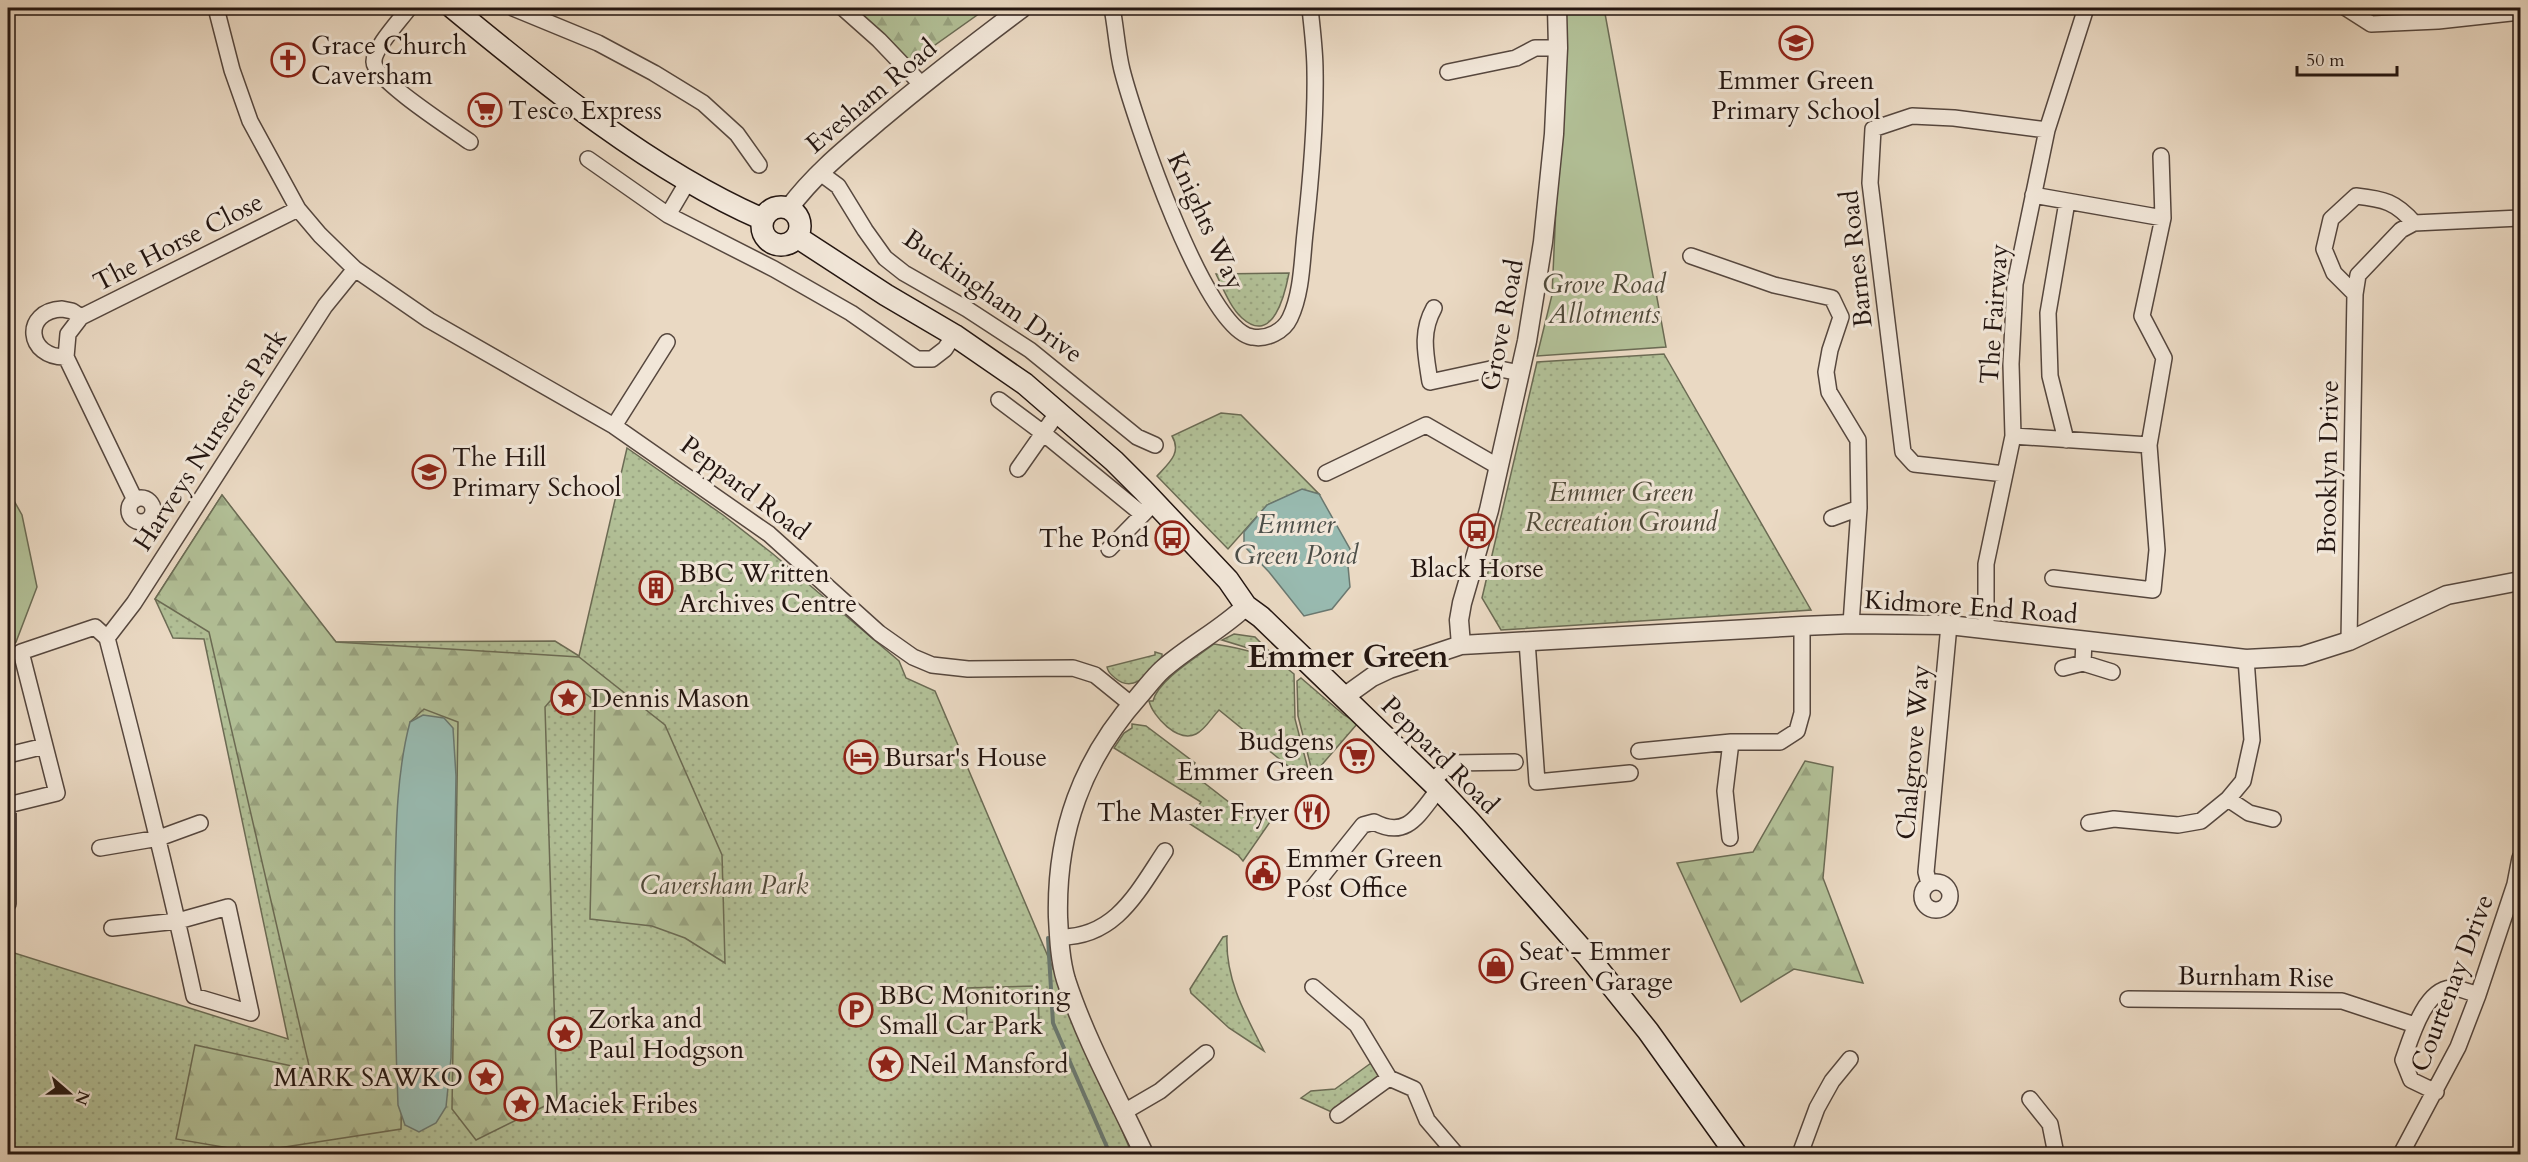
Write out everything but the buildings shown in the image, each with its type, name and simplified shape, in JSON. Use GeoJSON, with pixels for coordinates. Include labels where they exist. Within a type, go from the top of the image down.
{"type":"FeatureCollection","features":[{"type":"Feature","properties":{"kind":"main road"},"geometry":{"type":"LineString","coordinates":[[453,8],[581,109],[688,181],[738,209],[762,219]]}},
{"type":"Feature","properties":{"kind":"main road"},"geometry":{"type":"LineString","coordinates":[[772,208],[789,208],[800,224],[797,237],[786,244],[773,244],[764,235],[762,219],[772,208]]}},
{"type":"Feature","properties":{"kind":"main road","name":"Buckingham Drive"},"geometry":{"type":"LineString","coordinates":[[797,237],[886,295],[954,335],[1025,384],[1114,461],[1149,508],[1228,580],[1246,606]]}},
{"type":"Feature","properties":{"kind":"main road","name":"Peppard Road"},"geometry":{"type":"LineString","coordinates":[[1246,606],[1276,631],[1435,785],[1586,954],[1648,1031],[1736,1155]]}},
{"type":"Feature","properties":{"kind":"street","name":"Peppard Road"},"geometry":{"type":"LineString","coordinates":[[216,8],[232,70],[250,121],[298,209],[355,270],[429,320],[614,426],[769,534],[879,633],[913,657],[932,665],[968,669],[1073,668],[1095,675],[1132,705]]}},
{"type":"Feature","properties":{"kind":"street"},"geometry":{"type":"LineString","coordinates":[[409,8],[377,51],[373,60],[375,70],[389,83],[470,142]]}},
{"type":"Feature","properties":{"kind":"street"},"geometry":{"type":"LineString","coordinates":[[513,8],[598,43],[654,73],[704,104],[737,134],[759,165]]}},
{"type":"Feature","properties":{"kind":"street"},"geometry":{"type":"LineString","coordinates":[[843,8],[879,40],[922,85]]}},
{"type":"Feature","properties":{"kind":"street","name":"Evesham Road"},"geometry":{"type":"LineString","coordinates":[[789,208],[819,172],[922,85],[1022,8]]}},
{"type":"Feature","properties":{"kind":"street","name":"Knights Way"},"geometry":{"type":"LineString","coordinates":[[1112,8],[1122,69],[1145,143],[1185,246],[1226,319],[1244,334],[1253,338],[1269,336],[1281,330],[1289,320],[1301,270],[1313,162],[1315,69],[1310,8]]}},
{"type":"Feature","properties":{"kind":"street","name":"Grove Road"},"geometry":{"type":"LineString","coordinates":[[1461,645],[1459,620],[1462,603],[1490,510],[1520,373],[1543,242],[1554,134],[1558,48],[1557,8]]}},
{"type":"Feature","properties":{"kind":"street","name":"The Fairway"},"geometry":{"type":"LineString","coordinates":[[1986,629],[1986,564],[2013,436],[2011,364],[2015,284],[2047,130],[2086,8]]}},
{"type":"Feature","properties":{"kind":"street"},"geometry":{"type":"LineString","coordinates":[[2346,8],[2372,24],[2520,12]]}},
{"type":"Feature","properties":{"kind":"street"},"geometry":{"type":"LineString","coordinates":[[1448,72],[1516,58],[1535,48],[1558,48]]}},
{"type":"Feature","properties":{"kind":"street","name":"Barnes Road"},"geometry":{"type":"LineString","coordinates":[[2005,474],[1914,464],[1903,452],[1870,183],[1873,129],[1912,116],[1954,118],[2047,130]]}},
{"type":"Feature","properties":{"kind":"street"},"geometry":{"type":"LineString","coordinates":[[2053,578],[2153,590],[2157,550],[2149,445],[2164,358],[2142,316],[2163,218],[2160,156]]}},
{"type":"Feature","properties":{"kind":"street"},"geometry":{"type":"LineString","coordinates":[[588,159],[668,215],[774,269],[842,308],[917,359],[932,359],[945,349],[954,335]]}},
{"type":"Feature","properties":{"kind":"street","name":"Buckingham Drive"},"geometry":{"type":"LineString","coordinates":[[819,172],[838,186],[885,258],[904,273],[967,309],[1030,350],[1137,437],[1155,445]]}},
{"type":"Feature","properties":{"kind":"street"},"geometry":{"type":"LineString","coordinates":[[668,215],[688,181]]}},
{"type":"Feature","properties":{"kind":"street"},"geometry":{"type":"LineString","coordinates":[[2033,195],[2163,218]]}},
{"type":"Feature","properties":{"kind":"street"},"geometry":{"type":"LineString","coordinates":[[2355,294],[2334,273],[2324,249],[2331,219],[2356,196],[2383,199],[2403,210],[2414,224],[2520,218]]}},
{"type":"Feature","properties":{"kind":"street"},"geometry":{"type":"LineString","coordinates":[[2066,440],[2050,376],[2048,313],[2067,202]]}},
{"type":"Feature","properties":{"kind":"street","name":"The Horse Close"},"geometry":{"type":"LineString","coordinates":[[81,317],[72,311],[52,310],[36,322],[33,332],[36,343],[49,355],[66,357],[68,334],[81,317],[298,209]]}},
{"type":"Feature","properties":{"kind":"street","name":"Brooklyn Drive"},"geometry":{"type":"LineString","coordinates":[[2349,641],[2355,294],[2358,275],[2401,230],[2414,224]]}},
{"type":"Feature","properties":{"kind":"street"},"geometry":{"type":"LineString","coordinates":[[1691,256],[1774,285],[1832,298],[1841,317],[1826,372],[1829,392],[1858,440],[1858,508],[1851,624]]}},
{"type":"Feature","properties":{"kind":"street","name":"Harveys Nurseries Park"},"geometry":{"type":"LineString","coordinates":[[107,638],[134,603],[325,306],[355,270]]}},
{"type":"Feature","properties":{"kind":"street"},"geometry":{"type":"LineString","coordinates":[[1434,308],[1426,322],[1424,339],[1430,382],[1495,368],[1520,373]]}},
{"type":"Feature","properties":{"kind":"street"},"geometry":{"type":"LineString","coordinates":[[614,426],[667,342]]}},
{"type":"Feature","properties":{"kind":"street"},"geometry":{"type":"LineString","coordinates":[[66,357],[135,500]]}},
{"type":"Feature","properties":{"kind":"street"},"geometry":{"type":"LineString","coordinates":[[999,400],[1149,508],[1109,549]]}},
{"type":"Feature","properties":{"kind":"street"},"geometry":{"type":"LineString","coordinates":[[1018,469],[1058,412]]}},
{"type":"Feature","properties":{"kind":"street"},"geometry":{"type":"LineString","coordinates":[[1326,472],[1426,424],[1499,466]]}},
{"type":"Feature","properties":{"kind":"street"},"geometry":{"type":"LineString","coordinates":[[2013,436],[2149,445]]}},
{"type":"Feature","properties":{"kind":"street"},"geometry":{"type":"LineString","coordinates":[[1832,518],[1858,508]]}},
{"type":"Feature","properties":{"kind":"street","name":"Kidmore End Road"},"geometry":{"type":"LineString","coordinates":[[1344,697],[1372,677],[1389,669],[1461,645],[1802,626],[1949,625],[2246,659],[2302,656],[2349,641],[2446,596],[2520,581]]}},
{"type":"Feature","properties":{"kind":"street"},"geometry":{"type":"LineString","coordinates":[[1144,1155],[1091,1048],[1065,978],[1059,937],[1058,898],[1062,849],[1076,794],[1102,743],[1162,670],[1232,619],[1246,606]]}},
{"type":"Feature","properties":{"kind":"street","name":"Chalgrove Way"},"geometry":{"type":"LineString","coordinates":[[1929,884],[1926,872],[1949,625]]}},
{"type":"Feature","properties":{"kind":"street"},"geometry":{"type":"LineString","coordinates":[[1639,751],[1731,742],[1779,742],[1797,731],[1802,713],[1802,626]]}},
{"type":"Feature","properties":{"kind":"street"},"geometry":{"type":"LineString","coordinates":[[8,904],[8,804],[57,793],[21,652],[95,627],[107,638],[159,838],[178,921],[194,996],[251,1013],[228,907],[178,921],[112,928]]}},
{"type":"Feature","properties":{"kind":"street"},"geometry":{"type":"LineString","coordinates":[[2083,663],[2084,640]]}},
{"type":"Feature","properties":{"kind":"street"},"geometry":{"type":"LineString","coordinates":[[1527,641],[1537,782],[1630,773]]}},
{"type":"Feature","properties":{"kind":"street"},"geometry":{"type":"LineString","coordinates":[[2089,823],[2114,819],[2178,825],[2201,821],[2228,799],[2243,781],[2252,740],[2246,659]]}},
{"type":"Feature","properties":{"kind":"street"},"geometry":{"type":"LineString","coordinates":[[2063,668],[2083,663],[2112,672]]}},
{"type":"Feature","properties":{"kind":"street"},"geometry":{"type":"LineString","coordinates":[[1730,838],[1725,790],[1731,742]]}},
{"type":"Feature","properties":{"kind":"street"},"geometry":{"type":"LineString","coordinates":[[8,755],[45,746]]}},
{"type":"Feature","properties":{"kind":"street"},"geometry":{"type":"LineString","coordinates":[[1311,890],[1363,825],[1374,822],[1396,829],[1412,822],[1452,763],[1515,762]]}},
{"type":"Feature","properties":{"kind":"street"},"geometry":{"type":"LineString","coordinates":[[2228,799],[2249,813],[2273,819]]}},
{"type":"Feature","properties":{"kind":"street"},"geometry":{"type":"LineString","coordinates":[[100,848],[159,838],[200,823]]}},
{"type":"Feature","properties":{"kind":"street"},"geometry":{"type":"LineString","coordinates":[[1059,937],[1077,937],[1111,923],[1136,895],[1166,852]]}},
{"type":"Feature","properties":{"kind":"street","name":"Courtenay Drive"},"geometry":{"type":"LineString","coordinates":[[2402,1155],[2458,1047],[2515,884],[2520,858]]}},
{"type":"Feature","properties":{"kind":"street"},"geometry":{"type":"LineString","coordinates":[[1313,987],[1357,1025],[1389,1078],[1414,1089],[1427,1120],[1456,1155]]}},
{"type":"Feature","properties":{"kind":"street"},"geometry":{"type":"LineString","coordinates":[[2436,1092],[2411,1080],[2403,1060],[2415,1025],[2434,994],[2451,987],[2478,995]]}},
{"type":"Feature","properties":{"kind":"street","name":"Burnham Rise"},"geometry":{"type":"LineString","coordinates":[[2128,999],[2342,1001],[2415,1025]]}},
{"type":"Feature","properties":{"kind":"street"},"geometry":{"type":"LineString","coordinates":[[1124,1112],[1160,1091],[1196,1055]]}},
{"type":"Feature","properties":{"kind":"street"},"geometry":{"type":"LineString","coordinates":[[1800,1155],[1817,1108],[1832,1081],[1850,1059]]}},
{"type":"Feature","properties":{"kind":"street"},"geometry":{"type":"LineString","coordinates":[[1338,1115],[1389,1078]]}},
{"type":"Feature","properties":{"kind":"street"},"geometry":{"type":"LineString","coordinates":[[2030,1099],[2050,1124],[2056,1155]]}},
{"type":"Feature","properties":{"kind":"green space"},"geometry":{"type":"Polygon","coordinates":[[[845,8],[987,8],[911,62],[845,8]]]}},
{"type":"Feature","properties":{"kind":"green space","name":"Grove Road Allotments"},"geometry":{"type":"Polygon","coordinates":[[[1565,8],[1604,8],[1666,347],[1537,356],[1552,295],[1565,8]]]}},
{"type":"Feature","properties":{"kind":"green space"},"geometry":{"type":"Polygon","coordinates":[[[1289,273],[1276,314],[1262,326],[1253,325],[1238,314],[1216,274],[1289,273]]]}},
{"type":"Feature","properties":{"kind":"green space","name":"Emmer Green Recreation Ground"},"geometry":{"type":"Polygon","coordinates":[[[1664,354],[1811,610],[1501,630],[1482,598],[1537,362],[1664,354]]]}},
{"type":"Feature","properties":{"kind":"green space"},"geometry":{"type":"Polygon","coordinates":[[[1221,413],[1241,415],[1319,494],[1302,490],[1267,505],[1228,549],[1157,476],[1175,453],[1175,442],[1172,436],[1221,413]]]}},
{"type":"Feature","properties":{"kind":"green space","name":"Caversham Park"},"geometry":{"type":"Polygon","coordinates":[[[627,448],[723,515],[773,554],[899,661],[906,678],[935,691],[1132,1154],[8,1154],[8,951],[288,1039],[204,639],[173,638],[155,599],[222,495],[284,579],[336,642],[555,641],[579,656],[627,448]]]}},
{"type":"Feature","properties":{"kind":"green space"},"geometry":{"type":"Polygon","coordinates":[[[8,490],[22,515],[37,587],[16,642],[8,650],[8,490]]]}},
{"type":"Feature","properties":{"kind":"green space"},"geometry":{"type":"Polygon","coordinates":[[[222,495],[336,642],[579,657],[665,725],[722,855],[725,963],[685,938],[652,926],[590,919],[595,701],[568,680],[545,707],[557,1100],[476,1140],[452,1109],[458,722],[424,709],[410,722],[401,1129],[252,1152],[176,1139],[195,1045],[310,1070],[209,632],[155,599],[222,495]]]}},
{"type":"Feature","properties":{"kind":"green space"},"geometry":{"type":"Polygon","coordinates":[[[1234,634],[1255,637],[1274,656],[1222,640],[1234,634]]]}},
{"type":"Feature","properties":{"kind":"green space"},"geometry":{"type":"Polygon","coordinates":[[[1214,644],[1267,657],[1294,674],[1295,719],[1309,773],[1304,779],[1219,710],[1202,730],[1189,736],[1174,732],[1167,727],[1151,707],[1149,701],[1153,701],[1156,693],[1170,677],[1214,644]]]}},
{"type":"Feature","properties":{"kind":"green space"},"geometry":{"type":"Polygon","coordinates":[[[1155,652],[1162,654],[1162,659],[1135,683],[1122,682],[1107,669],[1107,667],[1155,655],[1155,652]]]}},
{"type":"Feature","properties":{"kind":"green space"},"geometry":{"type":"Polygon","coordinates":[[[1301,678],[1344,715],[1358,723],[1319,768],[1311,767],[1298,716],[1297,681],[1301,678]]]}},
{"type":"Feature","properties":{"kind":"green space"},"geometry":{"type":"Polygon","coordinates":[[[1132,724],[1146,726],[1195,763],[1189,771],[1252,820],[1258,813],[1270,822],[1243,861],[1238,855],[1187,822],[1201,802],[1114,748],[1124,733],[1132,728],[1132,724]]]}},
{"type":"Feature","properties":{"kind":"green space"},"geometry":{"type":"Polygon","coordinates":[[[1805,761],[1833,767],[1823,878],[1863,983],[1794,969],[1741,1002],[1677,863],[1753,852],[1805,761]]]}},
{"type":"Feature","properties":{"kind":"green space"},"geometry":{"type":"Polygon","coordinates":[[[1227,936],[1227,952],[1233,982],[1243,1010],[1264,1051],[1229,1028],[1191,993],[1190,989],[1223,937],[1227,936]]]}},
{"type":"Feature","properties":{"kind":"green space"},"geometry":{"type":"Polygon","coordinates":[[[1038,986],[1039,1021],[967,1023],[966,988],[1038,986]]]}},
{"type":"Feature","properties":{"kind":"green space"},"geometry":{"type":"Polygon","coordinates":[[[1378,1058],[1389,1078],[1338,1115],[1301,1098],[1311,1091],[1335,1089],[1378,1058]]]}},
{"type":"Feature","properties":{"kind":"water","name":"Emmer Green Pond"},"geometry":{"type":"Polygon","coordinates":[[[1302,489],[1319,494],[1350,549],[1348,566],[1350,587],[1332,609],[1304,616],[1269,572],[1244,546],[1244,532],[1267,505],[1302,489]]]}},
{"type":"Feature","properties":{"kind":"water"},"geometry":{"type":"Polygon","coordinates":[[[423,715],[444,718],[453,728],[456,776],[451,1058],[446,1107],[436,1123],[419,1132],[405,1125],[398,1105],[395,906],[397,818],[402,760],[410,722],[423,715]]]}},
{"type":"Feature","properties":{"kind":"waterway"},"geometry":{"type":"LineString","coordinates":[[1048,938],[1053,1023],[1110,1154]]}},
{"type":"Feature","properties":{"kind":"place","name":"Emmer Green Primary School"},"geometry":{"type":"Point","coordinates":[1796,43]}},
{"type":"Feature","properties":{"kind":"place","name":"Grace Church Caversham"},"geometry":{"type":"Point","coordinates":[288,60]}},
{"type":"Feature","properties":{"kind":"place","name":"Tesco Express"},"geometry":{"type":"Point","coordinates":[485,110]}},
{"type":"Feature","properties":{"kind":"place","name":"The Hill Primary School"},"geometry":{"type":"Point","coordinates":[429,472]}},
{"type":"Feature","properties":{"kind":"place","name":"Black Horse"},"geometry":{"type":"Point","coordinates":[1477,531]}},
{"type":"Feature","properties":{"kind":"place","name":"The Pond"},"geometry":{"type":"Point","coordinates":[1172,538]}},
{"type":"Feature","properties":{"kind":"place","name":"BBC Written Archives Centre"},"geometry":{"type":"Point","coordinates":[656,588]}},
{"type":"Feature","properties":{"kind":"place","name":"Dennis Mason"},"geometry":{"type":"Point","coordinates":[568,698]}},
{"type":"Feature","properties":{"kind":"place","name":"Budgens Emmer Green"},"geometry":{"type":"Point","coordinates":[1357,756]}},
{"type":"Feature","properties":{"kind":"place","name":"Bursar's House"},"geometry":{"type":"Point","coordinates":[861,757]}},
{"type":"Feature","properties":{"kind":"place","name":"The Master Fryer"},"geometry":{"type":"Point","coordinates":[1312,812]}},
{"type":"Feature","properties":{"kind":"place","name":"Emmer Green Post Office"},"geometry":{"type":"Point","coordinates":[1263,873]}},
{"type":"Feature","properties":{"kind":"place","name":"Seat - Emmer Green Garage"},"geometry":{"type":"Point","coordinates":[1496,966]}},
{"type":"Feature","properties":{"kind":"place","name":"BBC Monitoring Small Car Park"},"geometry":{"type":"Point","coordinates":[856,1010]}},
{"type":"Feature","properties":{"kind":"place","name":"Zorka and Paul Hodgson"},"geometry":{"type":"Point","coordinates":[565,1034]}},
{"type":"Feature","properties":{"kind":"place","name":"Neil Mansford"},"geometry":{"type":"Point","coordinates":[886,1064]}},
{"type":"Feature","properties":{"kind":"place","name":"MARK SAWKO"},"geometry":{"type":"Point","coordinates":[486,1077]}},
{"type":"Feature","properties":{"kind":"place","name":"Maciek Fribes"},"geometry":{"type":"Point","coordinates":[521,1104]}},
{"type":"Feature","properties":{"kind":"district","name":"Emmer Green"},"geometry":{"type":"Point","coordinates":[1348,657]}}]}
